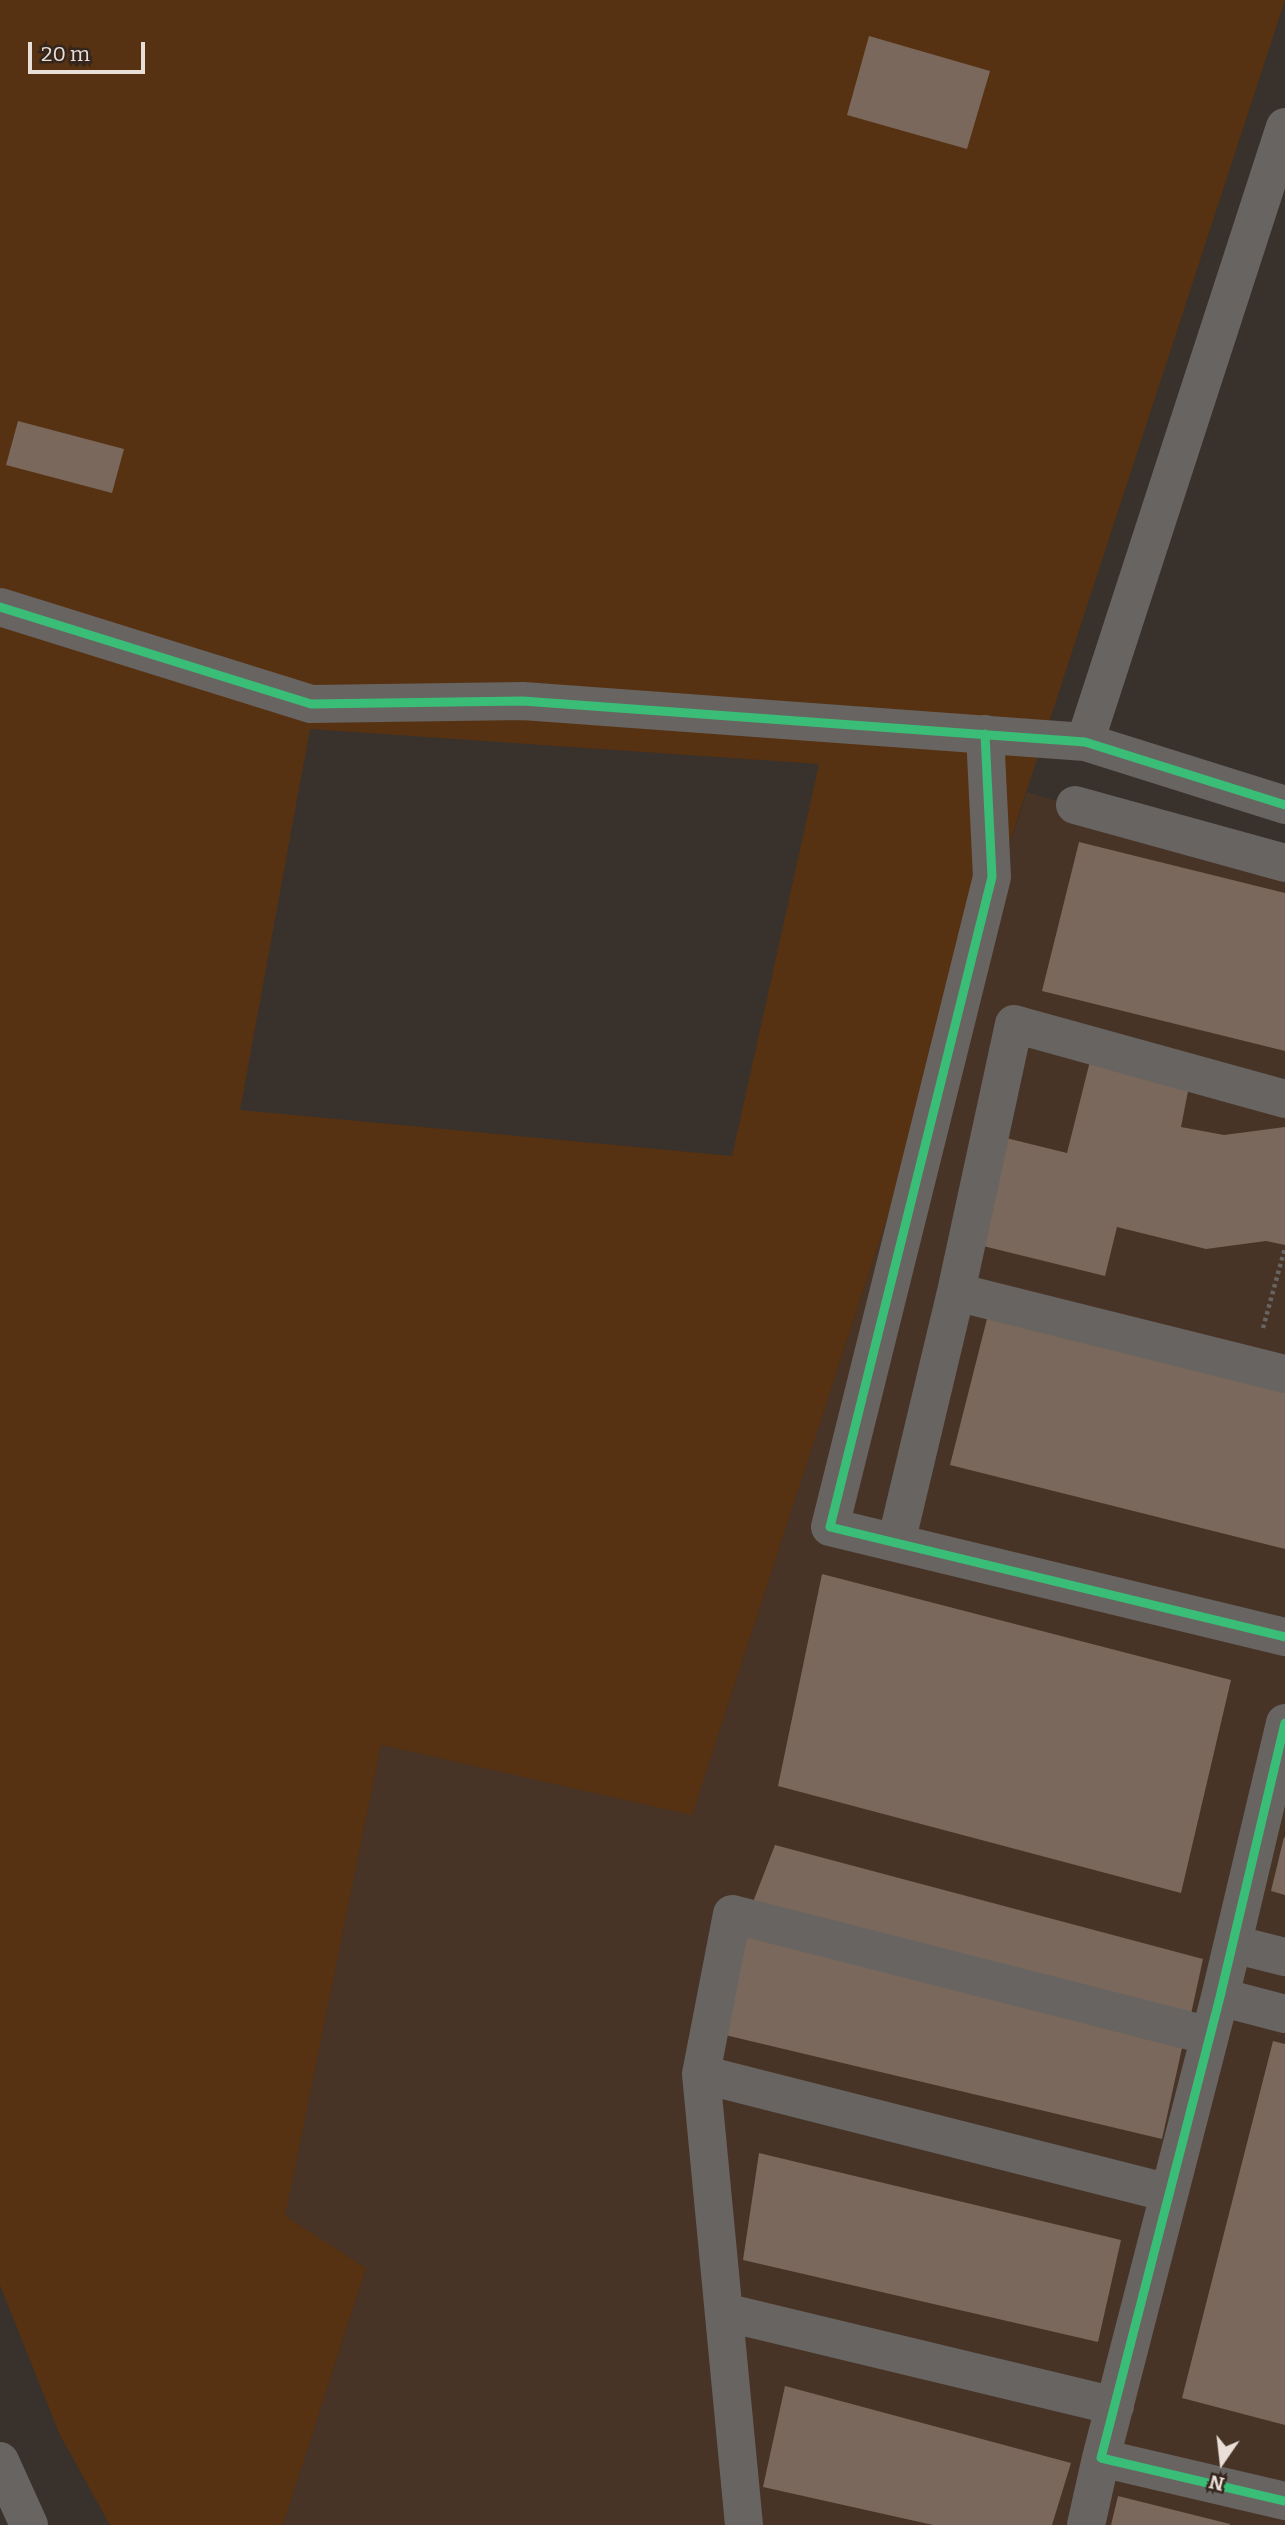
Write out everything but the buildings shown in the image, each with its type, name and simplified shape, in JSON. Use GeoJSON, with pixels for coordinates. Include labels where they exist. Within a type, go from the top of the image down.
{"type":"FeatureCollection","features":[{"type":"Feature","properties":{"kind":"street"},"geometry":{"type":"LineString","coordinates":[[1085,742],[1285,127]]}},
{"type":"Feature","properties":{"kind":"street"},"geometry":{"type":"LineString","coordinates":[[0,607],[311,704],[523,701],[1085,742],[1285,805]]}},
{"type":"Feature","properties":{"kind":"street"},"geometry":{"type":"LineString","coordinates":[[985,734],[992,877],[830,1527],[1285,1637]]}},
{"type":"Feature","properties":{"kind":"street"},"geometry":{"type":"LineString","coordinates":[[1075,805],[1285,863]]}},
{"type":"Feature","properties":{"kind":"street"},"geometry":{"type":"LineString","coordinates":[[896,1543],[956,1292],[1014,1024],[1285,1099]]}},
{"type":"Feature","properties":{"kind":"street"},"geometry":{"type":"LineString","coordinates":[[956,1292],[1269,1370]]}},
{"type":"Feature","properties":{"kind":"street"},"geometry":{"type":"LineString","coordinates":[[1086,2525],[1220,1997],[1285,1723]]}},
{"type":"Feature","properties":{"kind":"street"},"geometry":{"type":"LineString","coordinates":[[744,2525],[701,2074],[732,1914],[1210,2036]]}},
{"type":"Feature","properties":{"kind":"street"},"geometry":{"type":"LineString","coordinates":[[1233,1944],[1285,1957]]}},
{"type":"Feature","properties":{"kind":"street"},"geometry":{"type":"LineString","coordinates":[[1220,1997],[1285,2014]]}},
{"type":"Feature","properties":{"kind":"street"},"geometry":{"type":"LineString","coordinates":[[701,2074],[1170,2193]]}},
{"type":"Feature","properties":{"kind":"street"},"geometry":{"type":"LineString","coordinates":[[724,2312],[1115,2406]]}},
{"type":"Feature","properties":{"kind":"street"},"geometry":{"type":"LineString","coordinates":[[1101,2458],[1285,2501]]}},
{"type":"Feature","properties":{"kind":"street"},"geometry":{"type":"LineString","coordinates":[[0,2461],[29,2525]]}},
{"type":"Feature","properties":{"kind":"path"},"geometry":{"type":"LineString","coordinates":[[1269,1370],[1285,1248]]}},
{"type":"Feature","properties":{"kind":"shaded area"},"geometry":{"type":"Polygon","coordinates":[[[0,0],[1285,0],[692,1815],[381,1745],[285,2216],[366,2268],[283,2525],[110,2525],[60,2435],[0,2285],[0,0]],[[310,729],[240,1110],[732,1156],[819,764],[310,729]]]}},
{"type":"Feature","properties":{"kind":"shaded area"},"geometry":{"type":"Polygon","coordinates":[[[1027,792],[1285,870],[1285,2525],[283,2525],[366,2268],[284,2216],[381,1745],[692,1814],[1027,792]]]}},
{"type":"Feature","properties":{"kind":"cycle path"},"geometry":{"type":"LineString","coordinates":[[0,607],[311,704],[523,701],[1085,742],[1285,805]]}},
{"type":"Feature","properties":{"kind":"cycle path"},"geometry":{"type":"LineString","coordinates":[[985,734],[992,877],[830,1527],[1285,1637]]}},
{"type":"Feature","properties":{"kind":"cycle path"},"geometry":{"type":"LineString","coordinates":[[1285,1723],[1220,1997],[1101,2458],[1285,2501]]}}]}
